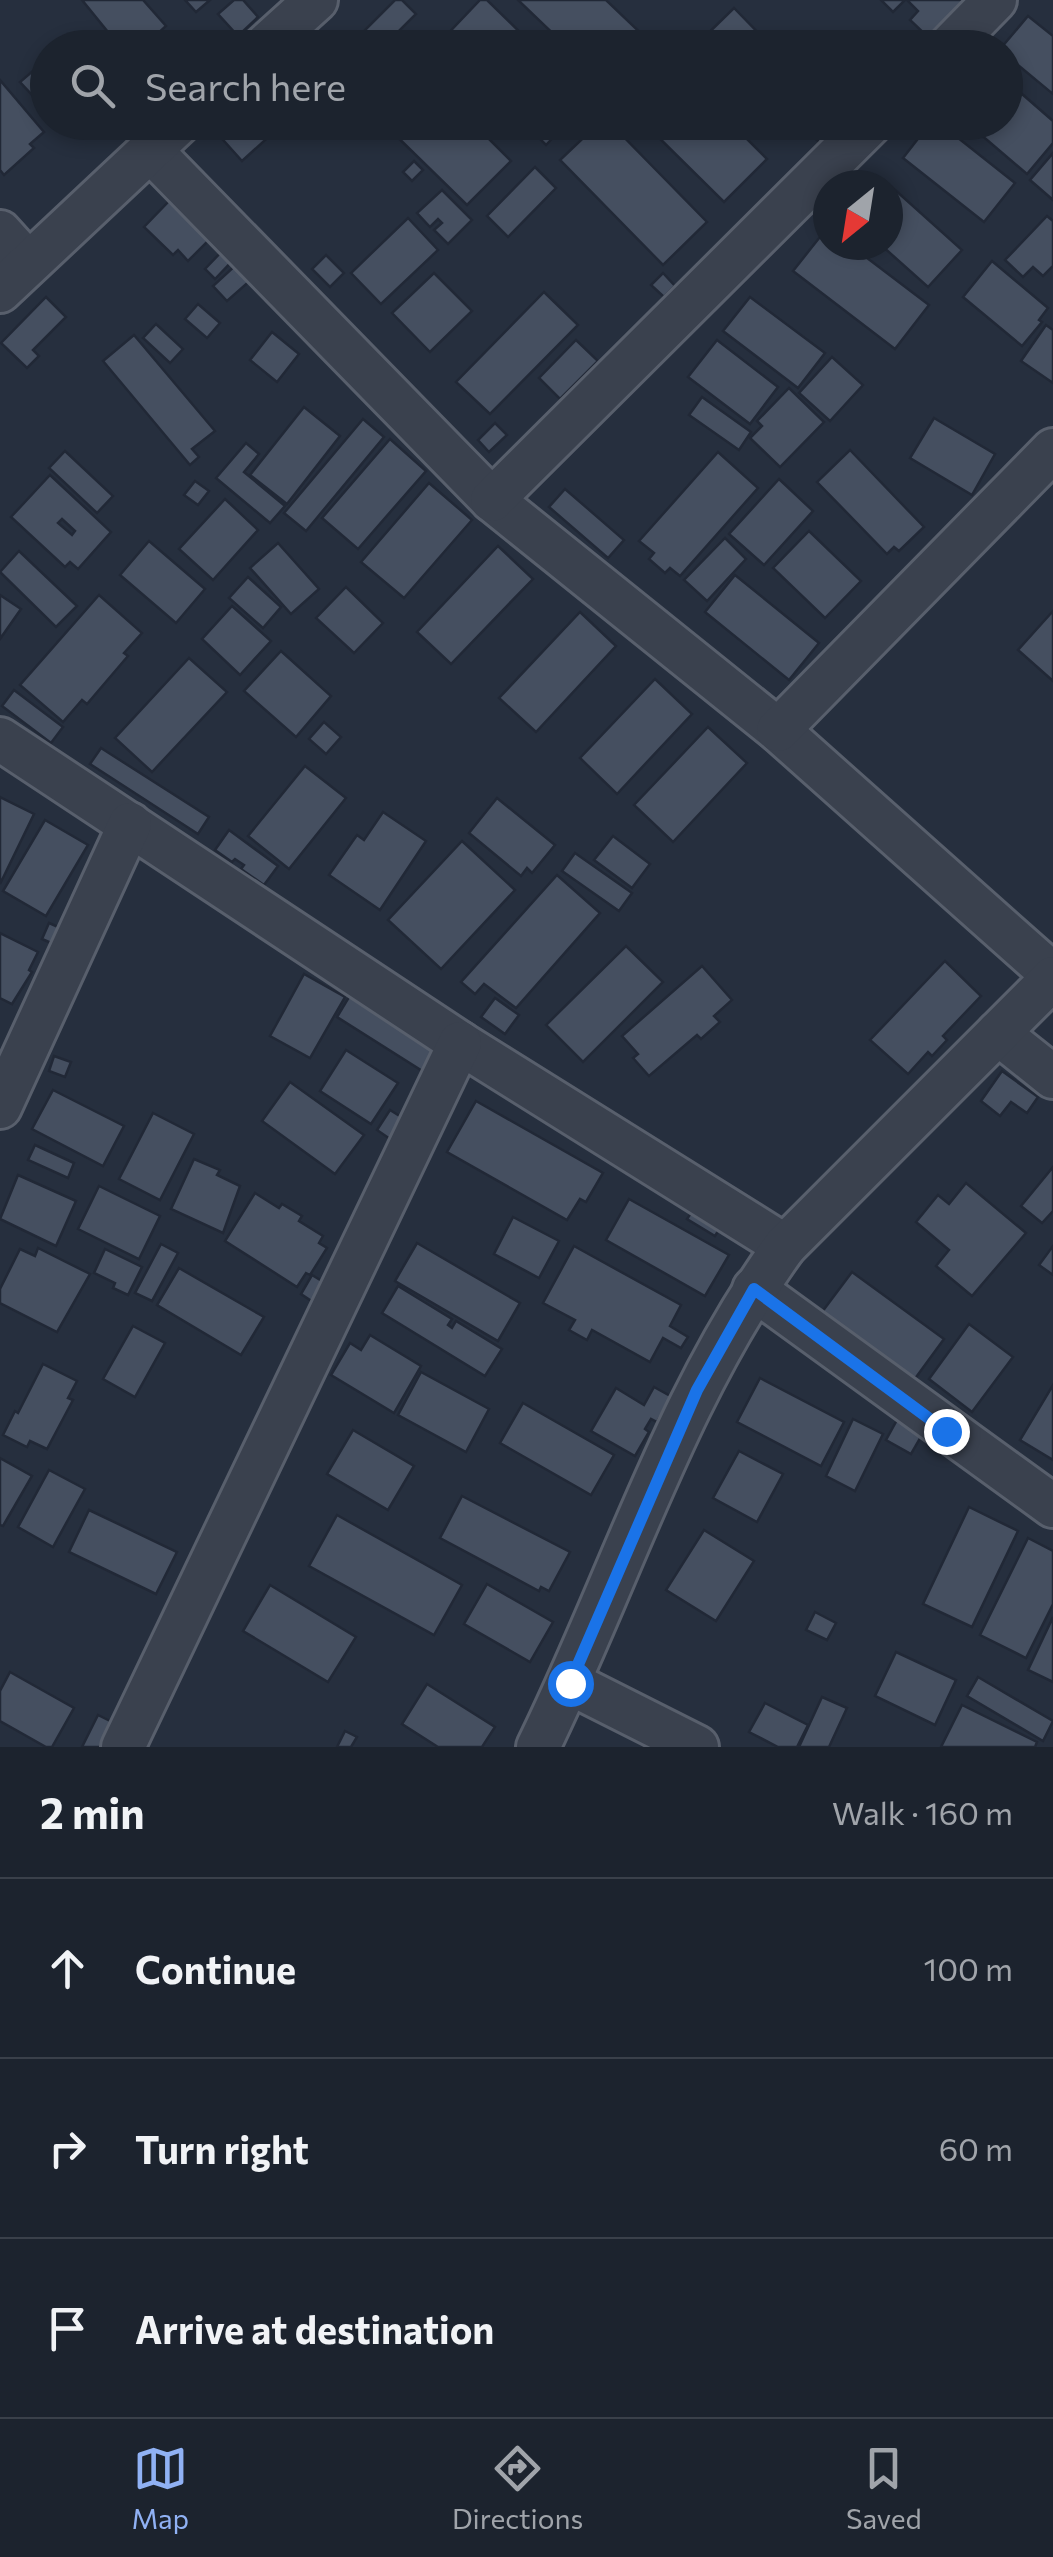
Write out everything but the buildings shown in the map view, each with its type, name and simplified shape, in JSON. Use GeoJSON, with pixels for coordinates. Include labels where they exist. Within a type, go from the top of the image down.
{"type":"FeatureCollection","features":[{"type":"Feature","properties":{"kind":"street"},"geometry":{"type":"LineString","coordinates":[[283,30],[316,0]]}},
{"type":"Feature","properties":{"kind":"street"},"geometry":{"type":"LineString","coordinates":[[966,30],[996,0]]}},
{"type":"Feature","properties":{"kind":"street"},"geometry":{"type":"LineString","coordinates":[[0,232],[14,277],[161,140]]}},
{"type":"Feature","properties":{"kind":"street"},"geometry":{"type":"LineString","coordinates":[[169,140],[492,500],[778,730],[1053,976],[786,1246],[754,1289],[697,1390],[570,1683],[538,1747]]}},
{"type":"Feature","properties":{"kind":"street"},"geometry":{"type":"LineString","coordinates":[[492,500],[854,140]]}},
{"type":"Feature","properties":{"kind":"street"},"geometry":{"type":"LineString","coordinates":[[778,730],[1053,450]]}},
{"type":"Feature","properties":{"kind":"street"},"geometry":{"type":"LineString","coordinates":[[0,739],[460,1043],[786,1246]]}},
{"type":"Feature","properties":{"kind":"street"},"geometry":{"type":"LineString","coordinates":[[0,1107],[130,824]]}},
{"type":"Feature","properties":{"kind":"street"},"geometry":{"type":"LineString","coordinates":[[998,1033],[1053,1078]]}},
{"type":"Feature","properties":{"kind":"street"},"geometry":{"type":"LineString","coordinates":[[124,1747],[460,1043]]}},
{"type":"Feature","properties":{"kind":"street"},"geometry":{"type":"LineString","coordinates":[[754,1289],[1053,1506]]}},
{"type":"Feature","properties":{"kind":"street"},"geometry":{"type":"LineString","coordinates":[[570,1683],[697,1747]]}},
{"type":"Feature","properties":{"kind":"route"},"geometry":{"type":"LineString","coordinates":[[570,1683],[697,1390],[754,1289],[946,1431]]}}]}
